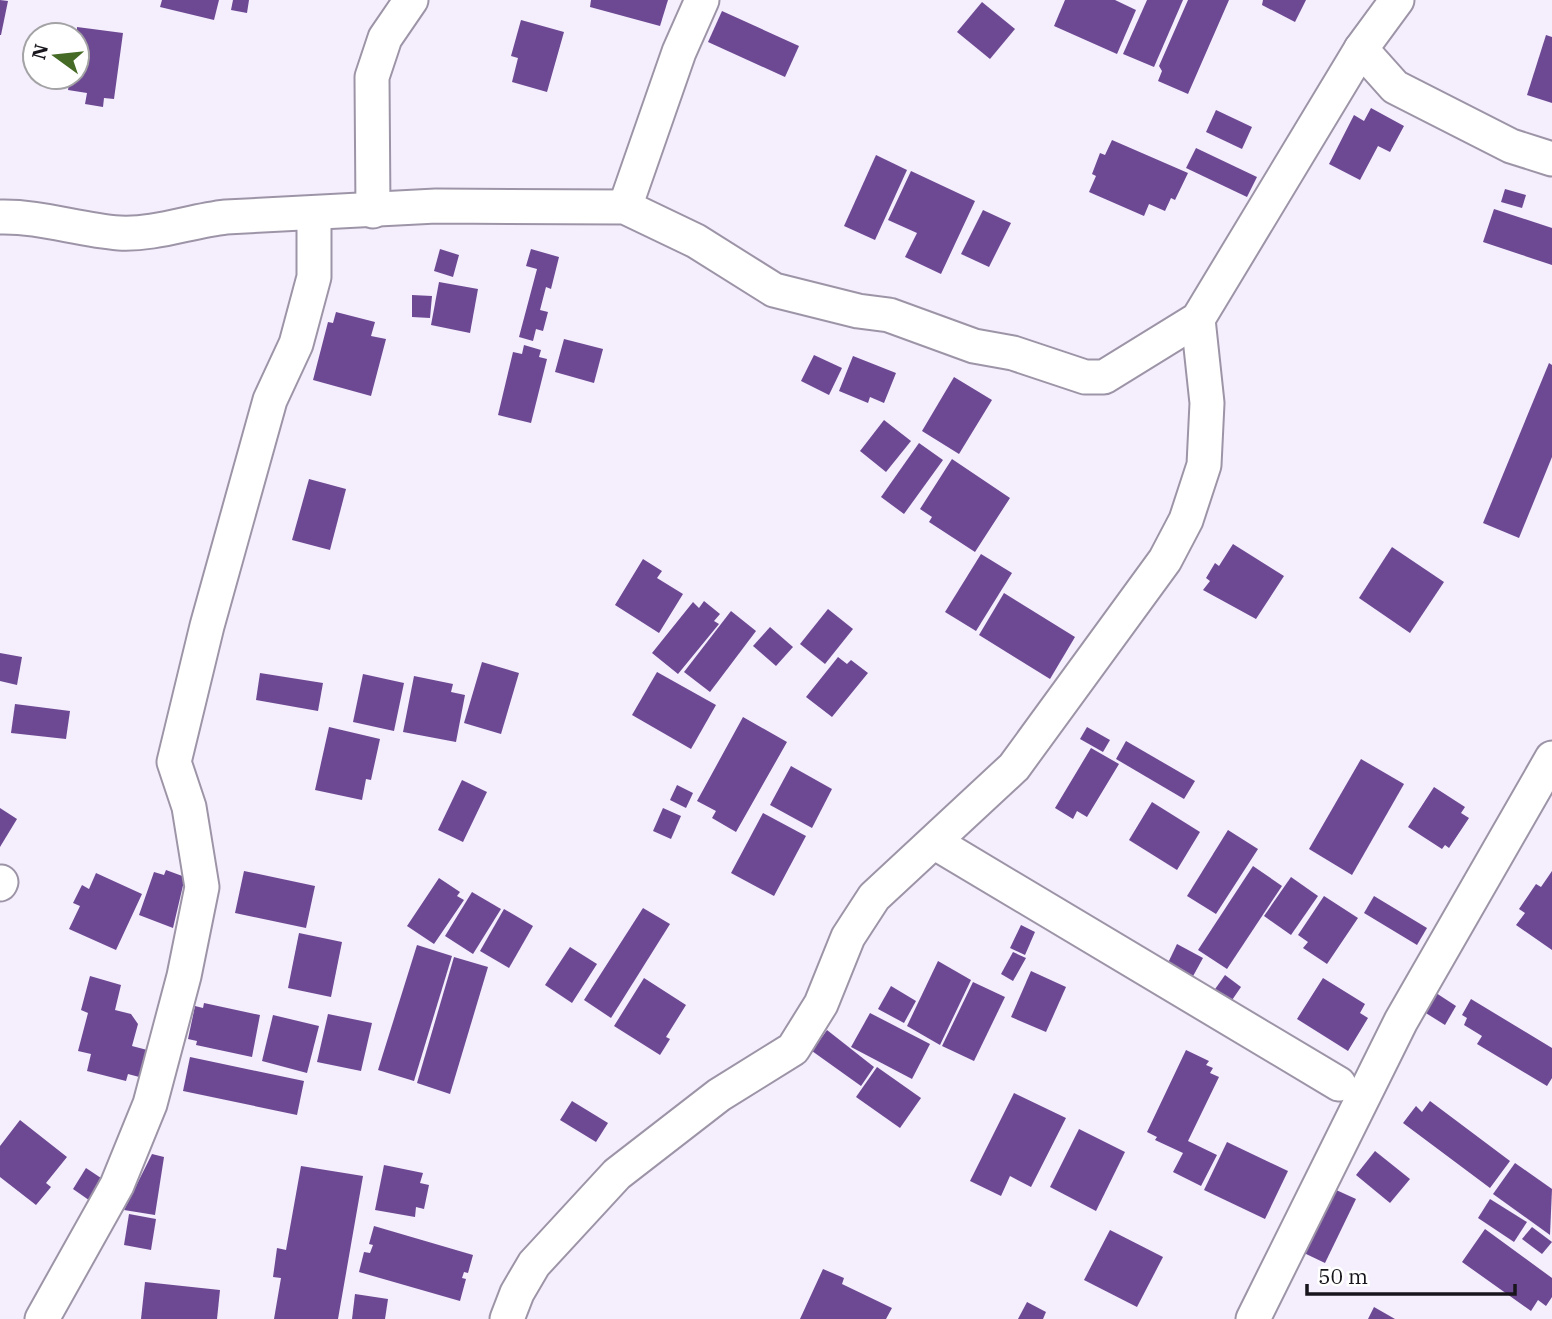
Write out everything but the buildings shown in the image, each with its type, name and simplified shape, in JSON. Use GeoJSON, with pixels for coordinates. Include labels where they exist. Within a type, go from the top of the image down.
{"type":"FeatureCollection","features":[{"type":"Feature","properties":{"kind":"street"},"geometry":{"type":"LineString","coordinates":[[373,211],[372,77],[385,38],[411,0]]}},
{"type":"Feature","properties":{"kind":"street"},"geometry":{"type":"LineString","coordinates":[[625,208],[679,52],[702,0]]}},
{"type":"Feature","properties":{"kind":"street"},"geometry":{"type":"LineString","coordinates":[[0,217],[29,216],[116,233],[148,233],[194,221],[226,217],[314,215],[436,205],[625,208],[696,241],[774,290],[858,311],[889,315],[974,346],[1013,353],[1085,377],[1104,377],[1198,319],[1361,49],[1397,0]]}},
{"type":"Feature","properties":{"kind":"street"},"geometry":{"type":"LineString","coordinates":[[1361,49],[1395,87],[1511,146],[1552,159]]}},
{"type":"Feature","properties":{"kind":"street"},"geometry":{"type":"LineString","coordinates":[[42,1319],[117,1185],[150,1104],[184,976],[202,887],[189,807],[174,762],[207,626],[270,400],[296,344],[314,277],[314,215]]}},
{"type":"Feature","properties":{"kind":"street"},"geometry":{"type":"LineString","coordinates":[[507,1319],[517,1293],[534,1264],[617,1174],[719,1095],[793,1049],[812,1022],[848,937],[874,897],[1014,767],[1165,560],[1186,520],[1204,465],[1207,403],[1198,319]]}},
{"type":"Feature","properties":{"kind":"street"},"geometry":{"type":"LineString","coordinates":[[1252,1319],[1401,1021],[1552,758]]}},
{"type":"Feature","properties":{"kind":"street"},"geometry":{"type":"LineString","coordinates":[[934,842],[1339,1084]]}}]}
